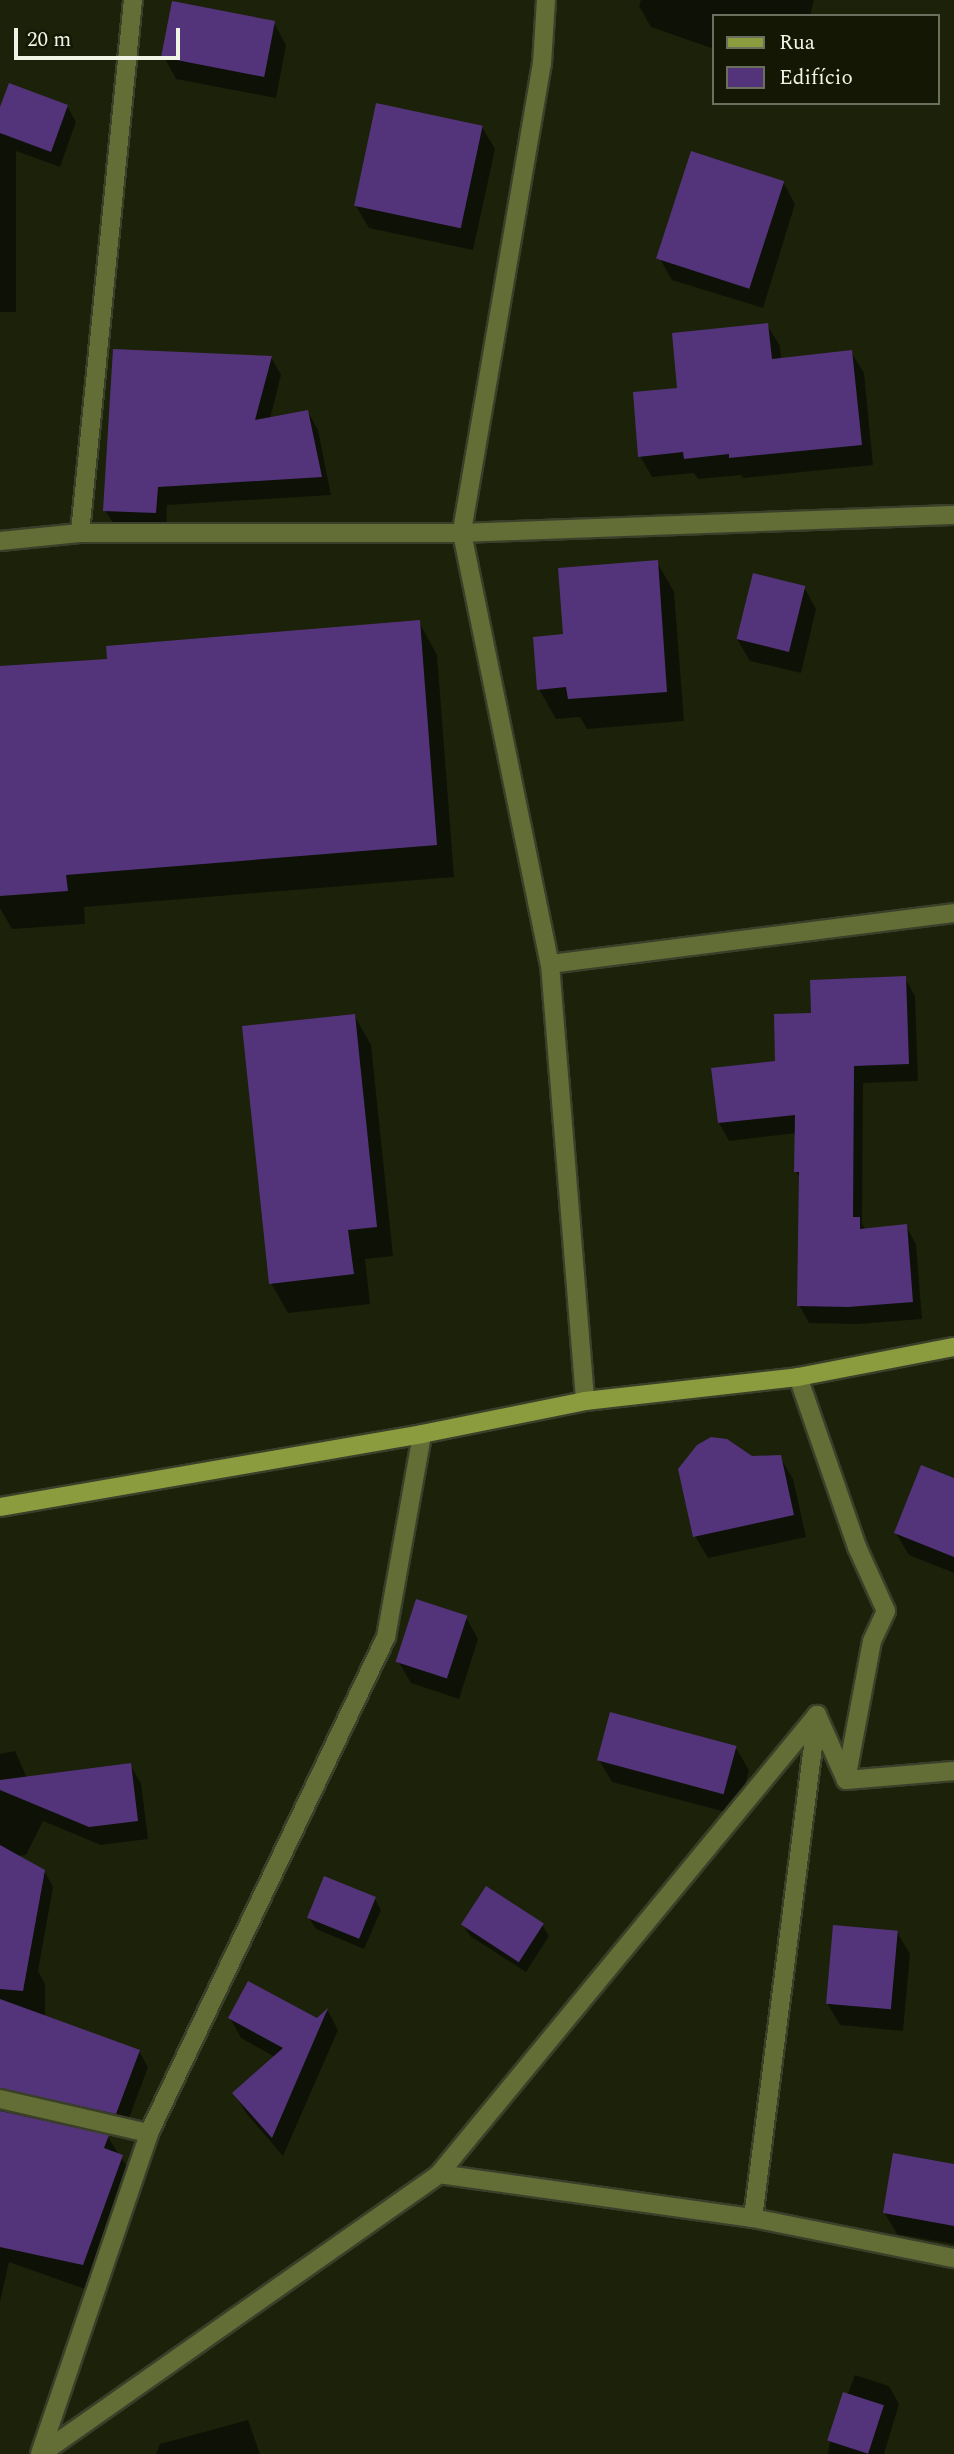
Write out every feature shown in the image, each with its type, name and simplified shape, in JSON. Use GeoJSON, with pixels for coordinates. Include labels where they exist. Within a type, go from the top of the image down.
{"type":"FeatureCollection","features":[{"type":"Feature","properties":{"kind":"street"},"geometry":{"type":"LineString","coordinates":[[80,533],[133,0]]}},
{"type":"Feature","properties":{"kind":"street"},"geometry":{"type":"LineString","coordinates":[[546,0],[542,64],[462,533],[550,964],[585,1401]]}},
{"type":"Feature","properties":{"kind":"street"},"geometry":{"type":"LineString","coordinates":[[0,541],[80,533],[462,533],[954,515]]}},
{"type":"Feature","properties":{"kind":"street"},"geometry":{"type":"LineString","coordinates":[[550,964],[954,913]]}},
{"type":"Feature","properties":{"kind":"street"},"geometry":{"type":"LineString","coordinates":[[0,1507],[422,1434],[585,1401],[798,1377],[954,1347]]}},
{"type":"Feature","properties":{"kind":"street"},"geometry":{"type":"LineString","coordinates":[[798,1377],[857,1548],[887,1611],[872,1641],[846,1780]]}},
{"type":"Feature","properties":{"kind":"street"},"geometry":{"type":"LineString","coordinates":[[40,2454],[149,2133],[386,1637],[422,1434]]}},
{"type":"Feature","properties":{"kind":"street"},"geometry":{"type":"LineString","coordinates":[[817,1715],[846,1780]]}},
{"type":"Feature","properties":{"kind":"street"},"geometry":{"type":"LineString","coordinates":[[40,2454],[439,2174],[817,1715]]}},
{"type":"Feature","properties":{"kind":"street"},"geometry":{"type":"LineString","coordinates":[[752,2218],[817,1715]]}},
{"type":"Feature","properties":{"kind":"street"},"geometry":{"type":"LineString","coordinates":[[846,1780],[954,1771]]}},
{"type":"Feature","properties":{"kind":"street"},"geometry":{"type":"LineString","coordinates":[[0,2098],[149,2133]]}},
{"type":"Feature","properties":{"kind":"street"},"geometry":{"type":"LineString","coordinates":[[439,2174],[752,2218],[954,2258]]}},
{"type":"Feature","properties":{"kind":"building"},"geometry":{"type":"Polygon","coordinates":[[[172,1],[275,21],[264,77],[161,57],[172,1]]]}},
{"type":"Feature","properties":{"kind":"building"},"geometry":{"type":"Polygon","coordinates":[[[9,83],[68,105],[51,152],[0,133],[0,107],[9,83]]]}},
{"type":"Feature","properties":{"kind":"building"},"geometry":{"type":"Polygon","coordinates":[[[376,103],[483,126],[461,228],[354,206],[376,103]]]}},
{"type":"Feature","properties":{"kind":"building"},"geometry":{"type":"Polygon","coordinates":[[[691,151],[784,181],[749,289],[656,258],[691,151]]]}},
{"type":"Feature","properties":{"kind":"building"},"geometry":{"type":"Polygon","coordinates":[[[768,323],[772,359],[852,350],[862,445],[729,458],[729,454],[684,459],[683,452],[638,457],[633,392],[677,388],[672,333],[768,323]]]}},
{"type":"Feature","properties":{"kind":"building"},"geometry":{"type":"Polygon","coordinates":[[[113,349],[272,356],[255,420],[308,410],[322,477],[158,487],[156,513],[103,511],[113,349]]]}},
{"type":"Feature","properties":{"kind":"building"},"geometry":{"type":"Polygon","coordinates":[[[658,560],[667,692],[568,699],[566,687],[537,690],[533,637],[563,634],[558,568],[658,560]]]}},
{"type":"Feature","properties":{"kind":"building"},"geometry":{"type":"Polygon","coordinates":[[[753,573],[805,586],[789,652],[737,639],[753,573]]]}},
{"type":"Feature","properties":{"kind":"building"},"geometry":{"type":"Polygon","coordinates":[[[420,620],[437,845],[66,875],[68,891],[0,896],[0,666],[107,659],[106,646],[420,620]]]}},
{"type":"Feature","properties":{"kind":"building"},"geometry":{"type":"Polygon","coordinates":[[[906,976],[909,1064],[854,1066],[853,1217],[860,1217],[860,1229],[907,1224],[913,1302],[848,1307],[797,1306],[799,1172],[794,1172],[795,1115],[718,1123],[711,1068],[775,1061],[774,1014],[811,1013],[810,980],[906,976]]]}},
{"type":"Feature","properties":{"kind":"building"},"geometry":{"type":"Polygon","coordinates":[[[355,1014],[377,1227],[348,1230],[354,1274],[269,1284],[242,1026],[355,1014]]]}},
{"type":"Feature","properties":{"kind":"building"},"geometry":{"type":"Polygon","coordinates":[[[711,1437],[727,1439],[752,1456],[781,1455],[794,1515],[693,1537],[678,1469],[697,1445],[711,1437]]]}},
{"type":"Feature","properties":{"kind":"building"},"geometry":{"type":"Polygon","coordinates":[[[921,1465],[954,1478],[954,1557],[894,1533],[921,1465]]]}},
{"type":"Feature","properties":{"kind":"building"},"geometry":{"type":"Polygon","coordinates":[[[416,1599],[467,1616],[447,1678],[396,1662],[416,1599]]]}},
{"type":"Feature","properties":{"kind":"building"},"geometry":{"type":"Polygon","coordinates":[[[610,1712],[737,1746],[724,1794],[597,1760],[610,1712]]]}},
{"type":"Feature","properties":{"kind":"building"},"geometry":{"type":"Polygon","coordinates":[[[131,1763],[138,1821],[89,1827],[0,1790],[0,1780],[131,1763]]]}},
{"type":"Feature","properties":{"kind":"building"},"geometry":{"type":"Polygon","coordinates":[[[0,1845],[45,1870],[23,1991],[0,1989],[0,1845]]]}},
{"type":"Feature","properties":{"kind":"building"},"geometry":{"type":"Polygon","coordinates":[[[324,1876],[376,1897],[359,1939],[307,1918],[324,1876]]]}},
{"type":"Feature","properties":{"kind":"building"},"geometry":{"type":"Polygon","coordinates":[[[486,1886],[544,1924],[519,1962],[461,1925],[486,1886]]]}},
{"type":"Feature","properties":{"kind":"building"},"geometry":{"type":"Polygon","coordinates":[[[833,1925],[898,1931],[891,2009],[826,2004],[833,1925]]]}},
{"type":"Feature","properties":{"kind":"building"},"geometry":{"type":"Polygon","coordinates":[[[248,1981],[317,2018],[328,2008],[272,2138],[232,2093],[283,2048],[228,2018],[248,1981]]]}},
{"type":"Feature","properties":{"kind":"building"},"geometry":{"type":"Polygon","coordinates":[[[0,1999],[140,2050],[116,2114],[0,2088],[0,1999]]]}},
{"type":"Feature","properties":{"kind":"building"},"geometry":{"type":"Polygon","coordinates":[[[0,2111],[109,2135],[104,2148],[123,2155],[83,2265],[0,2247],[0,2111]]]}},
{"type":"Feature","properties":{"kind":"building"},"geometry":{"type":"Polygon","coordinates":[[[893,2153],[954,2164],[954,2226],[883,2213],[893,2153]]]}},
{"type":"Feature","properties":{"kind":"building"},"geometry":{"type":"Polygon","coordinates":[[[843,2392],[884,2405],[868,2454],[827,2441],[843,2392]]]}}]}
